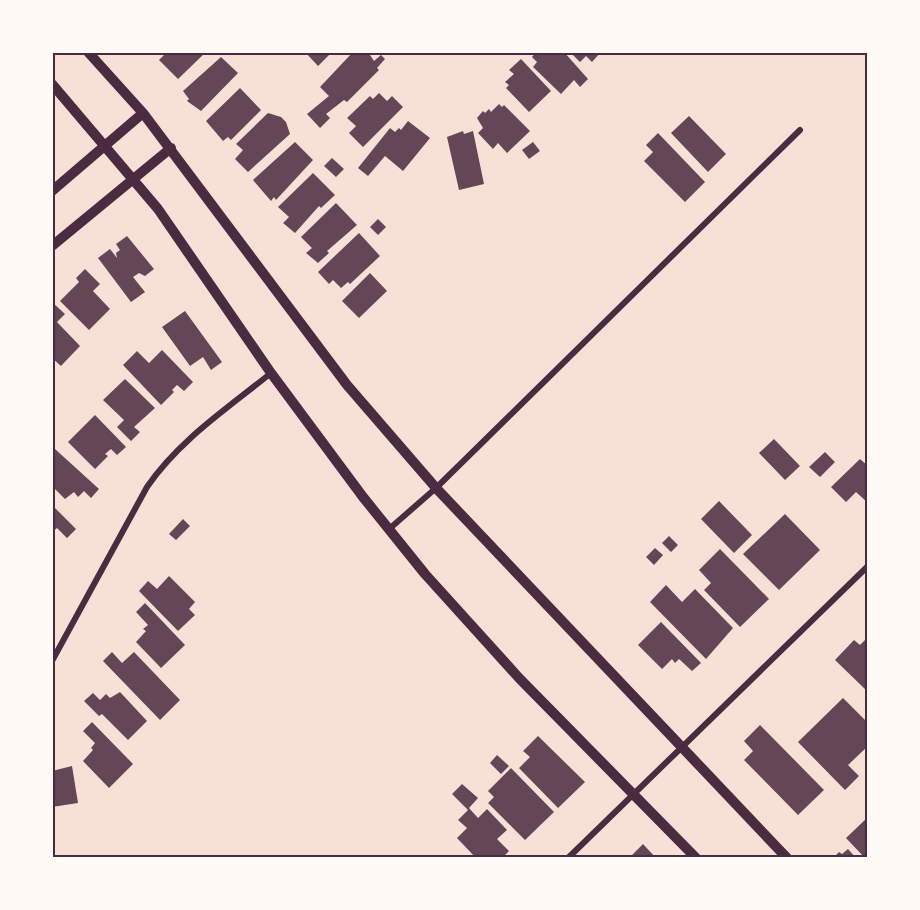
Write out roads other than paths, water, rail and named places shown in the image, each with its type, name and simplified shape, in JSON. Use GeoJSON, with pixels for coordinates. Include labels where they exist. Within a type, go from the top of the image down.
{"type":"FeatureCollection","features":[{"type":"Feature","properties":{"kind":"street"},"geometry":{"type":"LineString","coordinates":[[88,52],[171,148],[347,385],[436,488],[787,858]]}},
{"type":"Feature","properties":{"kind":"street"},"geometry":{"type":"LineString","coordinates":[[52,84],[158,209],[271,373],[388,530],[519,678],[696,858]]}},
{"type":"Feature","properties":{"kind":"street"},"geometry":{"type":"LineString","coordinates":[[52,192],[107,147],[143,113]]}},
{"type":"Feature","properties":{"kind":"street"},"geometry":{"type":"LineString","coordinates":[[388,530],[436,488],[800,130]]}},
{"type":"Feature","properties":{"kind":"street"},"geometry":{"type":"LineString","coordinates":[[52,246],[171,148]]}},
{"type":"Feature","properties":{"kind":"street"},"geometry":{"type":"LineString","coordinates":[[52,661],[147,487],[162,466],[183,445],[271,373]]}},
{"type":"Feature","properties":{"kind":"street"},"geometry":{"type":"LineString","coordinates":[[568,858],[867,566]]}}]}
